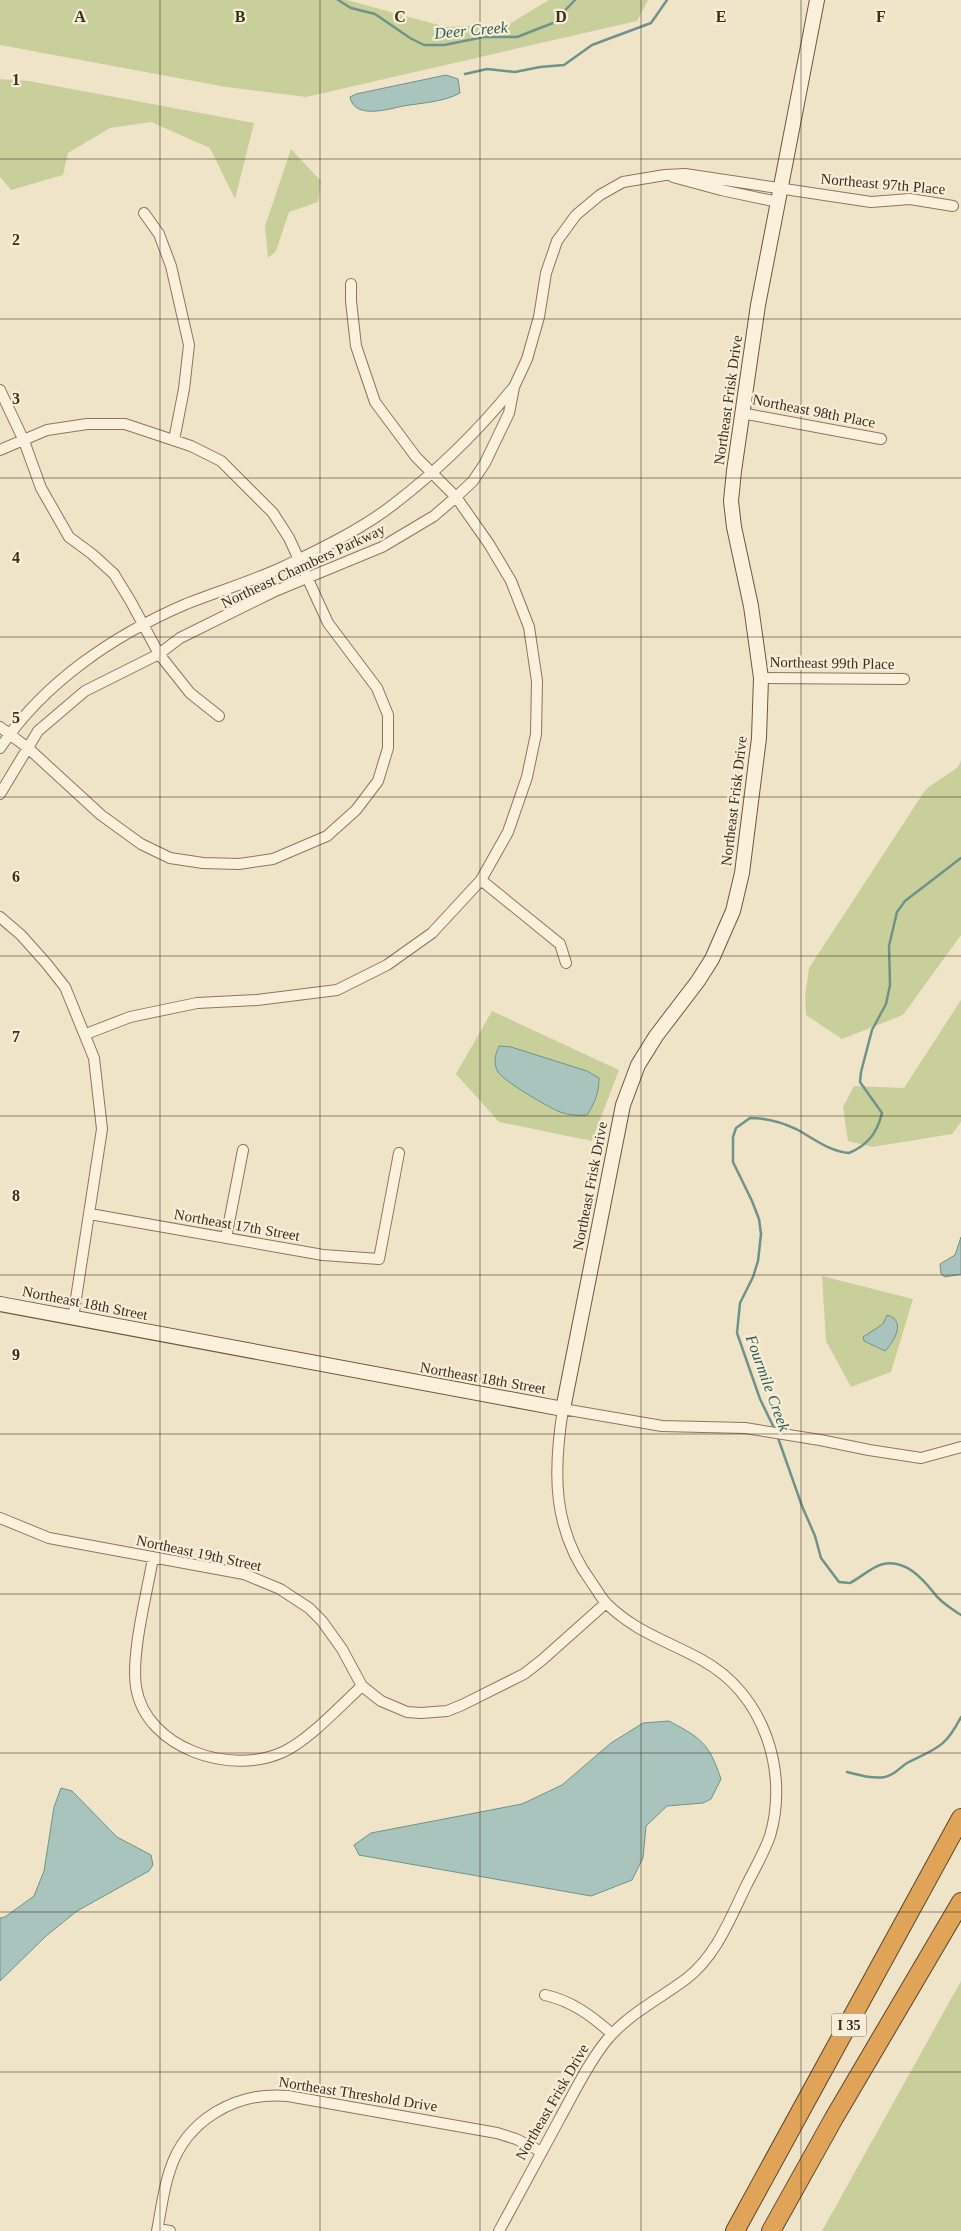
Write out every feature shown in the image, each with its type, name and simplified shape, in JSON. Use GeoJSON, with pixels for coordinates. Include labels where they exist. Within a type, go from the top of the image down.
{"type":"FeatureCollection","features":[{"type":"Feature","properties":{"kind":"highway","name":"I 35"},"geometry":{"type":"LineString","coordinates":[[735,2231],[961,1818]]}},
{"type":"Feature","properties":{"kind":"highway","name":"I 35"},"geometry":{"type":"LineString","coordinates":[[771,2231],[834,2118],[961,1902]]}},
{"type":"Feature","properties":{"kind":"street","name":"Northeast Frisk Drive"},"geometry":{"type":"LineString","coordinates":[[499,2231],[582,2078],[612,2034],[643,2007],[686,1979],[712,1951],[769,1839],[773,1822],[776,1791],[772,1753],[766,1734],[749,1702],[739,1690],[714,1668],[651,1637],[631,1624],[606,1603],[576,1558],[562,1522],[558,1504],[556,1467],[563,1409],[623,1106],[638,1065],[656,1036],[698,982],[712,959],[733,911],[742,873],[759,738],[761,678],[752,606],[734,527],[731,501],[741,413],[758,305],[817,0]]}},
{"type":"Feature","properties":{"kind":"street","name":"Northeast Chambers Parkway"},"geometry":{"type":"LineString","coordinates":[[0,794],[38,732],[86,691],[159,654],[180,638],[306,578],[382,547],[434,516],[456,498],[473,481],[496,443],[509,413],[514,387],[526,359],[537,325],[546,273],[557,240],[576,215],[600,195],[622,182],[665,175],[704,176],[779,195]]}},
{"type":"Feature","properties":{"kind":"street","name":"Northeast 97th Place"},"geometry":{"type":"LineString","coordinates":[[779,195],[871,202],[910,199],[953,206]]}},
{"type":"Feature","properties":{"kind":"street"},"geometry":{"type":"LineString","coordinates":[[144,213],[159,234],[170,266],[189,345],[184,389],[174,440]]}},
{"type":"Feature","properties":{"kind":"street"},"geometry":{"type":"LineString","coordinates":[[86,1034],[130,1018],[197,1003],[257,1000],[337,990],[387,965],[432,933],[481,880],[508,832],[526,777],[536,734],[537,681],[529,627],[511,581],[489,544],[456,498],[430,473],[391,426],[374,402],[356,346],[351,284]]}},
{"type":"Feature","properties":{"kind":"street","name":"Northeast Chambers Parkway"},"geometry":{"type":"LineString","coordinates":[[0,748],[42,698],[81,662],[186,604],[297,560],[369,521],[394,504],[473,434],[514,387]]}},
{"type":"Feature","properties":{"kind":"street"},"geometry":{"type":"LineString","coordinates":[[0,390],[24,441],[41,488],[68,537],[92,554],[114,574],[159,654],[190,693],[219,716]]}},
{"type":"Feature","properties":{"kind":"street","name":"Northeast 98th Place"},"geometry":{"type":"LineString","coordinates":[[741,413],[881,439]]}},
{"type":"Feature","properties":{"kind":"street"},"geometry":{"type":"LineString","coordinates":[[0,450],[47,430],[87,424],[125,424],[174,440],[221,461],[273,513],[289,538],[297,560],[328,623],[377,688],[388,715],[388,748],[378,781],[356,810],[327,836],[273,859],[239,864],[203,863],[170,858],[140,844],[102,815],[28,748],[0,727]]}},
{"type":"Feature","properties":{"kind":"street","name":"Northeast 99th Place"},"geometry":{"type":"LineString","coordinates":[[761,678],[904,679]]}},
{"type":"Feature","properties":{"kind":"street"},"geometry":{"type":"LineString","coordinates":[[481,880],[560,944],[566,963]]}},
{"type":"Feature","properties":{"kind":"street"},"geometry":{"type":"LineString","coordinates":[[0,917],[21,935],[46,962],[65,987],[86,1034],[94,1058],[102,1129],[73,1318]]}},
{"type":"Feature","properties":{"kind":"street"},"geometry":{"type":"LineString","coordinates":[[226,1238],[243,1150]]}},
{"type":"Feature","properties":{"kind":"street","name":"Northeast 17th Street"},"geometry":{"type":"LineString","coordinates":[[90,1214],[323,1255],[379,1259],[399,1153]]}},
{"type":"Feature","properties":{"kind":"street","name":"Northeast 18th Street"},"geometry":{"type":"LineString","coordinates":[[0,1304],[662,1426],[745,1428],[921,1458],[961,1447]]}},
{"type":"Feature","properties":{"kind":"street","name":"Northeast 19th Street"},"geometry":{"type":"LineString","coordinates":[[0,1519],[49,1538],[244,1574],[261,1580],[295,1597],[322,1621],[342,1649],[362,1686],[382,1701],[407,1712],[421,1714],[447,1711],[524,1674],[606,1603]]}},
{"type":"Feature","properties":{"kind":"street"},"geometry":{"type":"LineString","coordinates":[[153,1558],[137,1653],[136,1688],[141,1703],[155,1727],[178,1745],[200,1754],[231,1760],[246,1761],[272,1756],[285,1751],[304,1738],[362,1686]]}},
{"type":"Feature","properties":{"kind":"street"},"geometry":{"type":"LineString","coordinates":[[544,1995],[581,2009],[612,2034]]}},
{"type":"Feature","properties":{"kind":"street","name":"Northeast Threshold Drive"},"geometry":{"type":"LineString","coordinates":[[158,2230],[169,2171],[186,2139],[198,2125],[216,2111],[238,2101],[260,2096],[294,2096],[497,2133],[516,2139],[542,2152]]}},
{"type":"Feature","properties":{"kind":"street"},"geometry":{"type":"LineString","coordinates":[[158,2230],[170,2231]]}},
{"type":"Feature","properties":{"kind":"green space"},"geometry":{"type":"Polygon","coordinates":[[[0,0],[347,0],[446,27],[509,24],[549,0],[648,0],[637,21],[306,97],[226,87],[0,45],[0,0]]]}},
{"type":"Feature","properties":{"kind":"green space"},"geometry":{"type":"Polygon","coordinates":[[[0,79],[29,81],[254,123],[235,199],[210,148],[151,122],[110,128],[68,153],[63,175],[11,190],[0,177],[0,79]]]}},
{"type":"Feature","properties":{"kind":"green space"},"geometry":{"type":"Polygon","coordinates":[[[291,149],[321,181],[318,202],[289,212],[276,251],[268,258],[265,226],[291,149]]]}},
{"type":"Feature","properties":{"kind":"green space"},"geometry":{"type":"Polygon","coordinates":[[[961,761],[961,935],[903,1015],[842,1039],[806,1015],[805,996],[809,968],[926,789],[958,767],[961,761]]]}},
{"type":"Feature","properties":{"kind":"green space"},"geometry":{"type":"Polygon","coordinates":[[[961,1000],[961,1122],[952,1134],[872,1147],[848,1141],[843,1107],[854,1086],[904,1088],[961,1000]]]}},
{"type":"Feature","properties":{"kind":"green space"},"geometry":{"type":"Polygon","coordinates":[[[492,1011],[619,1070],[592,1141],[499,1122],[456,1074],[492,1011]]]}},
{"type":"Feature","properties":{"kind":"green space"},"geometry":{"type":"Polygon","coordinates":[[[822,1276],[913,1299],[891,1372],[851,1387],[826,1341],[822,1276]]]}},
{"type":"Feature","properties":{"kind":"green space"},"geometry":{"type":"Polygon","coordinates":[[[961,1981],[961,2231],[822,2231],[961,1981]]]}},
{"type":"Feature","properties":{"kind":"water"},"geometry":{"type":"Polygon","coordinates":[[[446,75],[458,79],[460,93],[440,100],[381,111],[365,111],[358,109],[350,97],[356,94],[446,75]]]}},
{"type":"Feature","properties":{"kind":"water"},"geometry":{"type":"Polygon","coordinates":[[[499,1046],[511,1047],[587,1071],[599,1078],[596,1097],[587,1115],[560,1112],[509,1082],[498,1072],[495,1065],[499,1046]]]}},
{"type":"Feature","properties":{"kind":"water"},"geometry":{"type":"Polygon","coordinates":[[[961,1237],[961,1274],[945,1277],[941,1274],[940,1264],[955,1255],[961,1237]]]}},
{"type":"Feature","properties":{"kind":"water"},"geometry":{"type":"Polygon","coordinates":[[[887,1315],[896,1321],[898,1326],[895,1337],[885,1351],[864,1341],[863,1337],[883,1324],[887,1315]]]}},
{"type":"Feature","properties":{"kind":"water"},"geometry":{"type":"Polygon","coordinates":[[[669,1721],[696,1737],[708,1749],[721,1779],[711,1799],[703,1803],[667,1806],[646,1826],[643,1858],[632,1880],[591,1896],[359,1855],[354,1845],[371,1833],[522,1804],[562,1785],[611,1743],[643,1723],[669,1721]]]}},
{"type":"Feature","properties":{"kind":"water"},"geometry":{"type":"Polygon","coordinates":[[[61,1788],[72,1791],[117,1837],[151,1855],[153,1865],[149,1871],[77,1911],[46,1936],[0,1981],[0,1918],[5,1917],[34,1896],[44,1871],[54,1807],[61,1788]]]}},
{"type":"Feature","properties":{"kind":"waterway","name":"Deer Creek"},"geometry":{"type":"LineString","coordinates":[[338,0],[351,8],[375,14],[410,38],[424,45],[444,45],[484,37],[517,37],[553,23],[575,0]]}},
{"type":"Feature","properties":{"kind":"waterway"},"geometry":{"type":"LineString","coordinates":[[465,74],[487,69],[515,72],[564,65],[592,45],[651,23],[667,0]]}},
{"type":"Feature","properties":{"kind":"waterway","name":"Fourmile Creek"},"geometry":{"type":"LineString","coordinates":[[775,1430],[760,1399],[737,1333],[740,1303],[753,1277],[758,1261],[761,1234],[759,1219],[733,1162],[733,1137],[736,1128],[750,1118],[785,1124],[828,1147],[842,1152],[849,1153],[856,1150],[871,1138],[882,1113],[860,1082],[861,1072],[872,1030],[886,1004],[890,985],[889,946],[897,912],[905,901],[961,858]]}},
{"type":"Feature","properties":{"kind":"waterway","name":"Fourmile Creek"},"geometry":{"type":"LineString","coordinates":[[777,1435],[802,1506],[815,1536],[821,1558],[839,1582],[850,1583],[883,1564],[899,1564],[912,1571],[924,1581],[939,1599],[961,1615]]}},
{"type":"Feature","properties":{"kind":"waterway"},"geometry":{"type":"LineString","coordinates":[[847,1772],[875,1777],[892,1775],[907,1763],[926,1754],[945,1741],[961,1717]]}}]}
